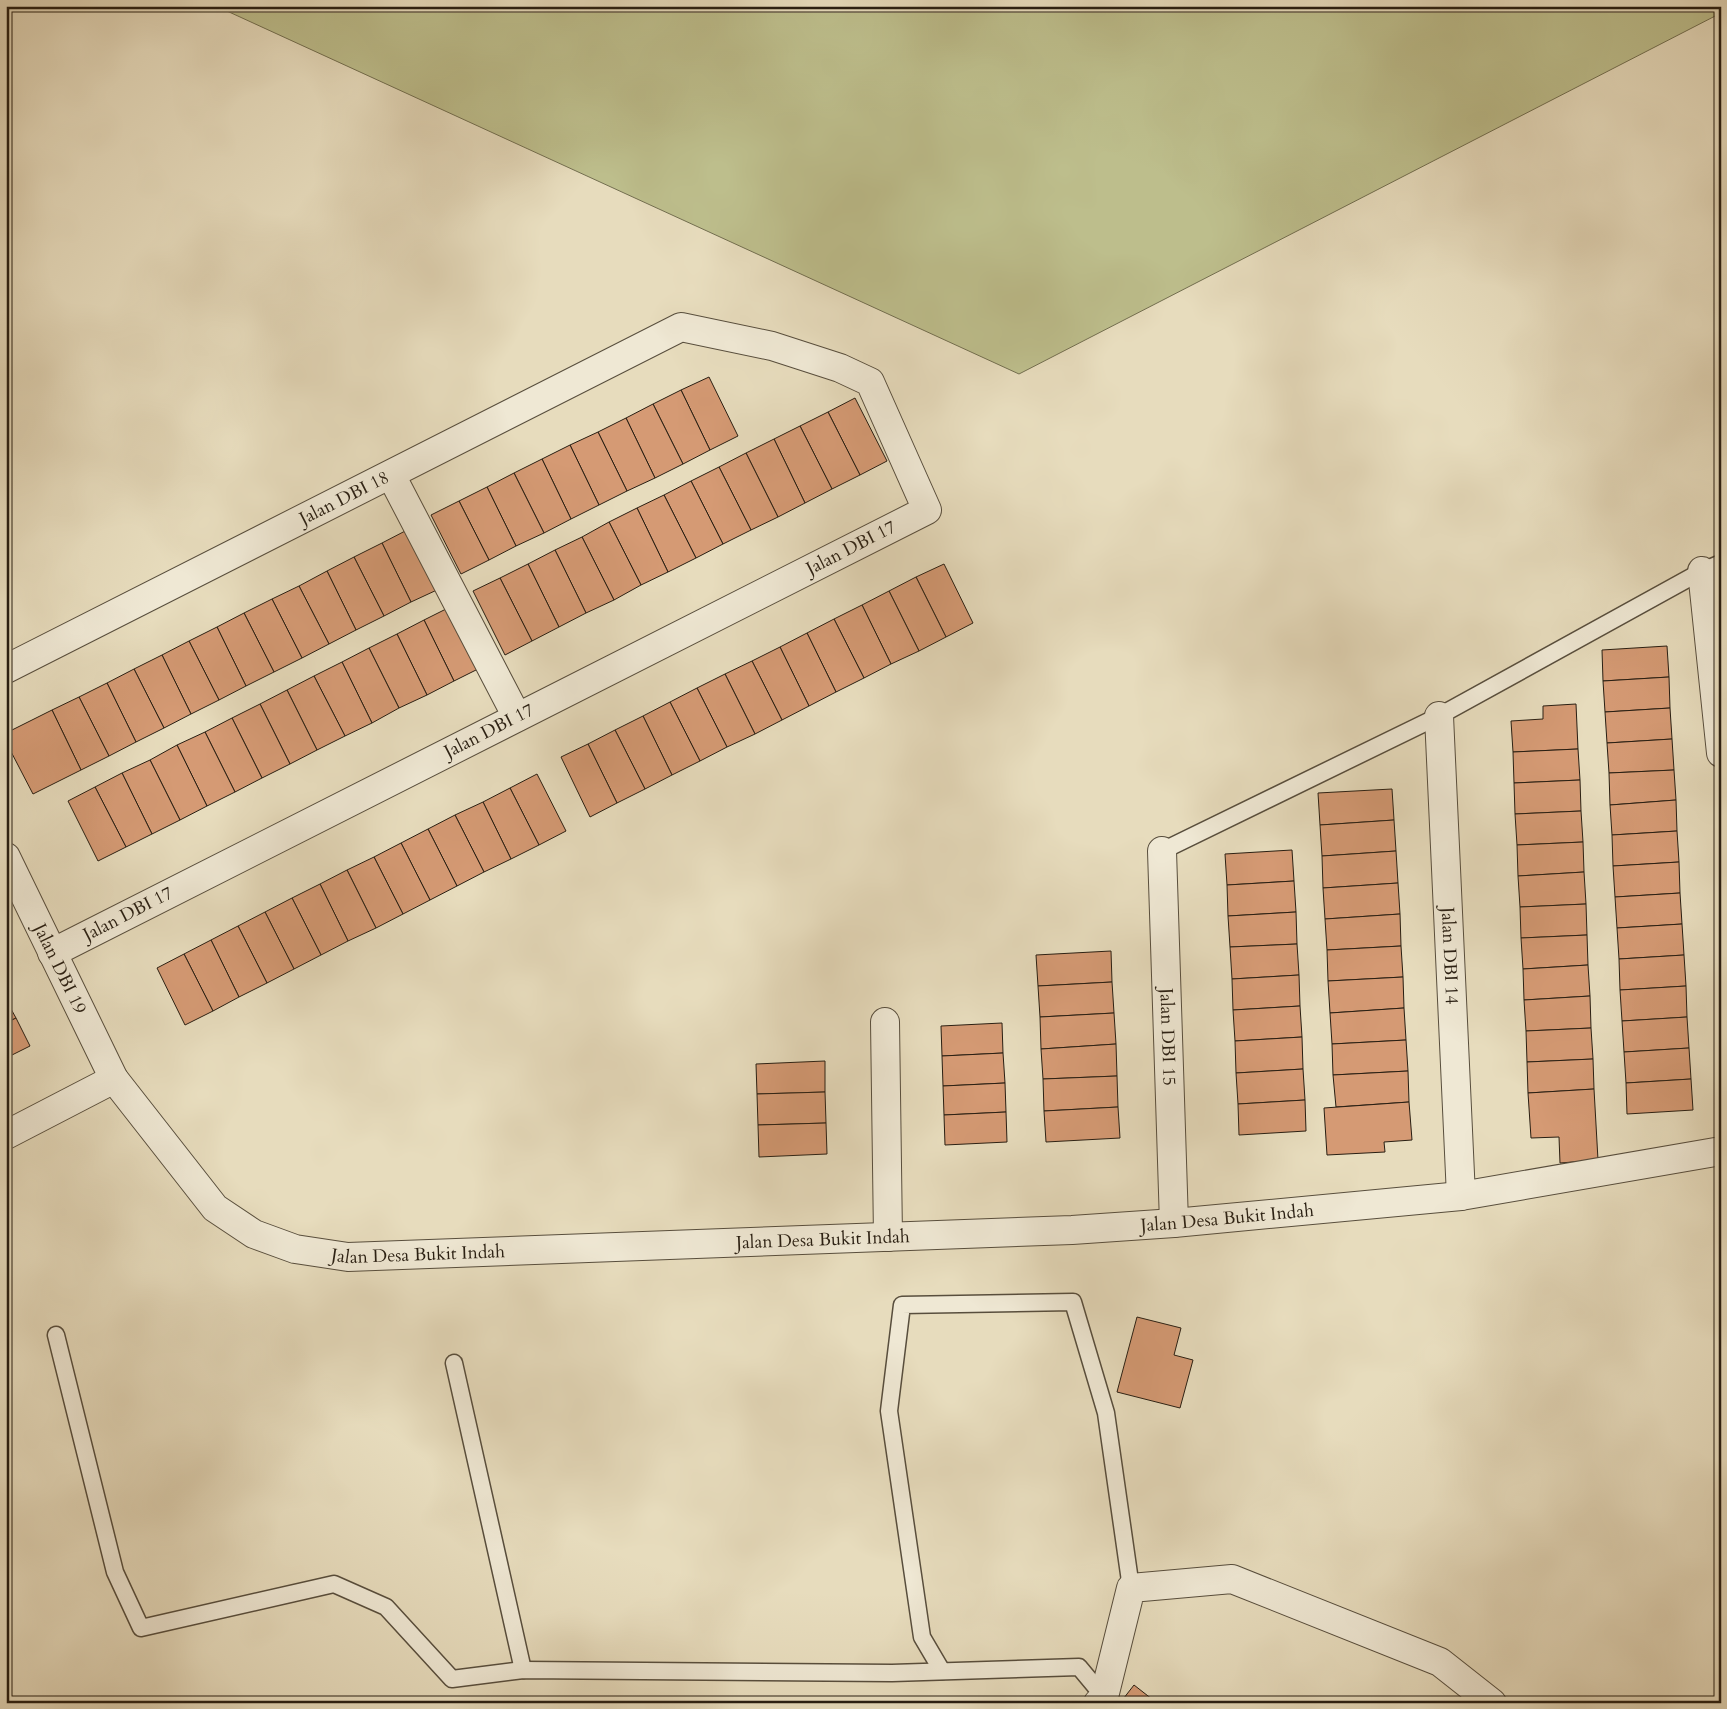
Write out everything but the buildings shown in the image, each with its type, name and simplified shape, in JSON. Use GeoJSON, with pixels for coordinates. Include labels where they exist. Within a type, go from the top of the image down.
{"type":"FeatureCollection","features":[{"type":"Feature","properties":{"kind":"street","name":"Jalan DBI 18"},"geometry":{"type":"LineString","coordinates":[[6,669],[681,327],[772,346],[840,368],[870,382],[927,510]]}},
{"type":"Feature","properties":{"kind":"street"},"geometry":{"type":"LineString","coordinates":[[391,475],[517,718]]}},
{"type":"Feature","properties":{"kind":"street","name":"Jalan DBI 17"},"geometry":{"type":"LineString","coordinates":[[52,953],[927,510]]}},
{"type":"Feature","properties":{"kind":"street"},"geometry":{"type":"LineString","coordinates":[[1711,567],[1721,753]]}},
{"type":"Feature","properties":{"kind":"street","name":"Jalan DBI 14"},"geometry":{"type":"LineString","coordinates":[[1440,716],[1461,1196]]}},
{"type":"Feature","properties":{"kind":"street","name":"Jalan DBI 15"},"geometry":{"type":"LineString","coordinates":[[1162,850],[1174,1223]]}},
{"type":"Feature","properties":{"kind":"street","name":"Jalan DBI 19"},"geometry":{"type":"LineString","coordinates":[[6,857],[114,1079]]}},
{"type":"Feature","properties":{"kind":"street"},"geometry":{"type":"LineString","coordinates":[[885,1022],[888,1236]]}},
{"type":"Feature","properties":{"kind":"street"},"geometry":{"type":"LineString","coordinates":[[6,1136],[114,1079]]}},
{"type":"Feature","properties":{"kind":"street","name":"Jalan Desa Bukit Indah"},"geometry":{"type":"LineString","coordinates":[[114,1079],[215,1208],[254,1234],[295,1249],[348,1257],[1072,1230],[1174,1223],[1461,1196],[1721,1151]]}},
{"type":"Feature","properties":{"kind":"street"},"geometry":{"type":"LineString","coordinates":[[1101,1700],[1131,1588],[1232,1579],[1440,1662],[1492,1703]]}},
{"type":"Feature","properties":{"kind":"lane"},"geometry":{"type":"LineString","coordinates":[[1162,850],[1440,716],[1711,567]]}},
{"type":"Feature","properties":{"kind":"lane"},"geometry":{"type":"LineString","coordinates":[[942,1671],[922,1637],[889,1411],[902,1305],[1073,1302],[1106,1413],[1131,1588]]}},
{"type":"Feature","properties":{"kind":"lane"},"geometry":{"type":"LineString","coordinates":[[56,1334],[115,1572],[141,1628],[334,1584],[386,1607],[452,1679],[523,1670],[882,1672],[1079,1667],[1101,1700]]}},
{"type":"Feature","properties":{"kind":"lane"},"geometry":{"type":"LineString","coordinates":[[454,1363],[523,1670]]}},
{"type":"Feature","properties":{"kind":"green space"},"geometry":{"type":"Polygon","coordinates":[[[216,6],[1721,6],[1721,13],[1019,374],[216,6]]]}}]}
